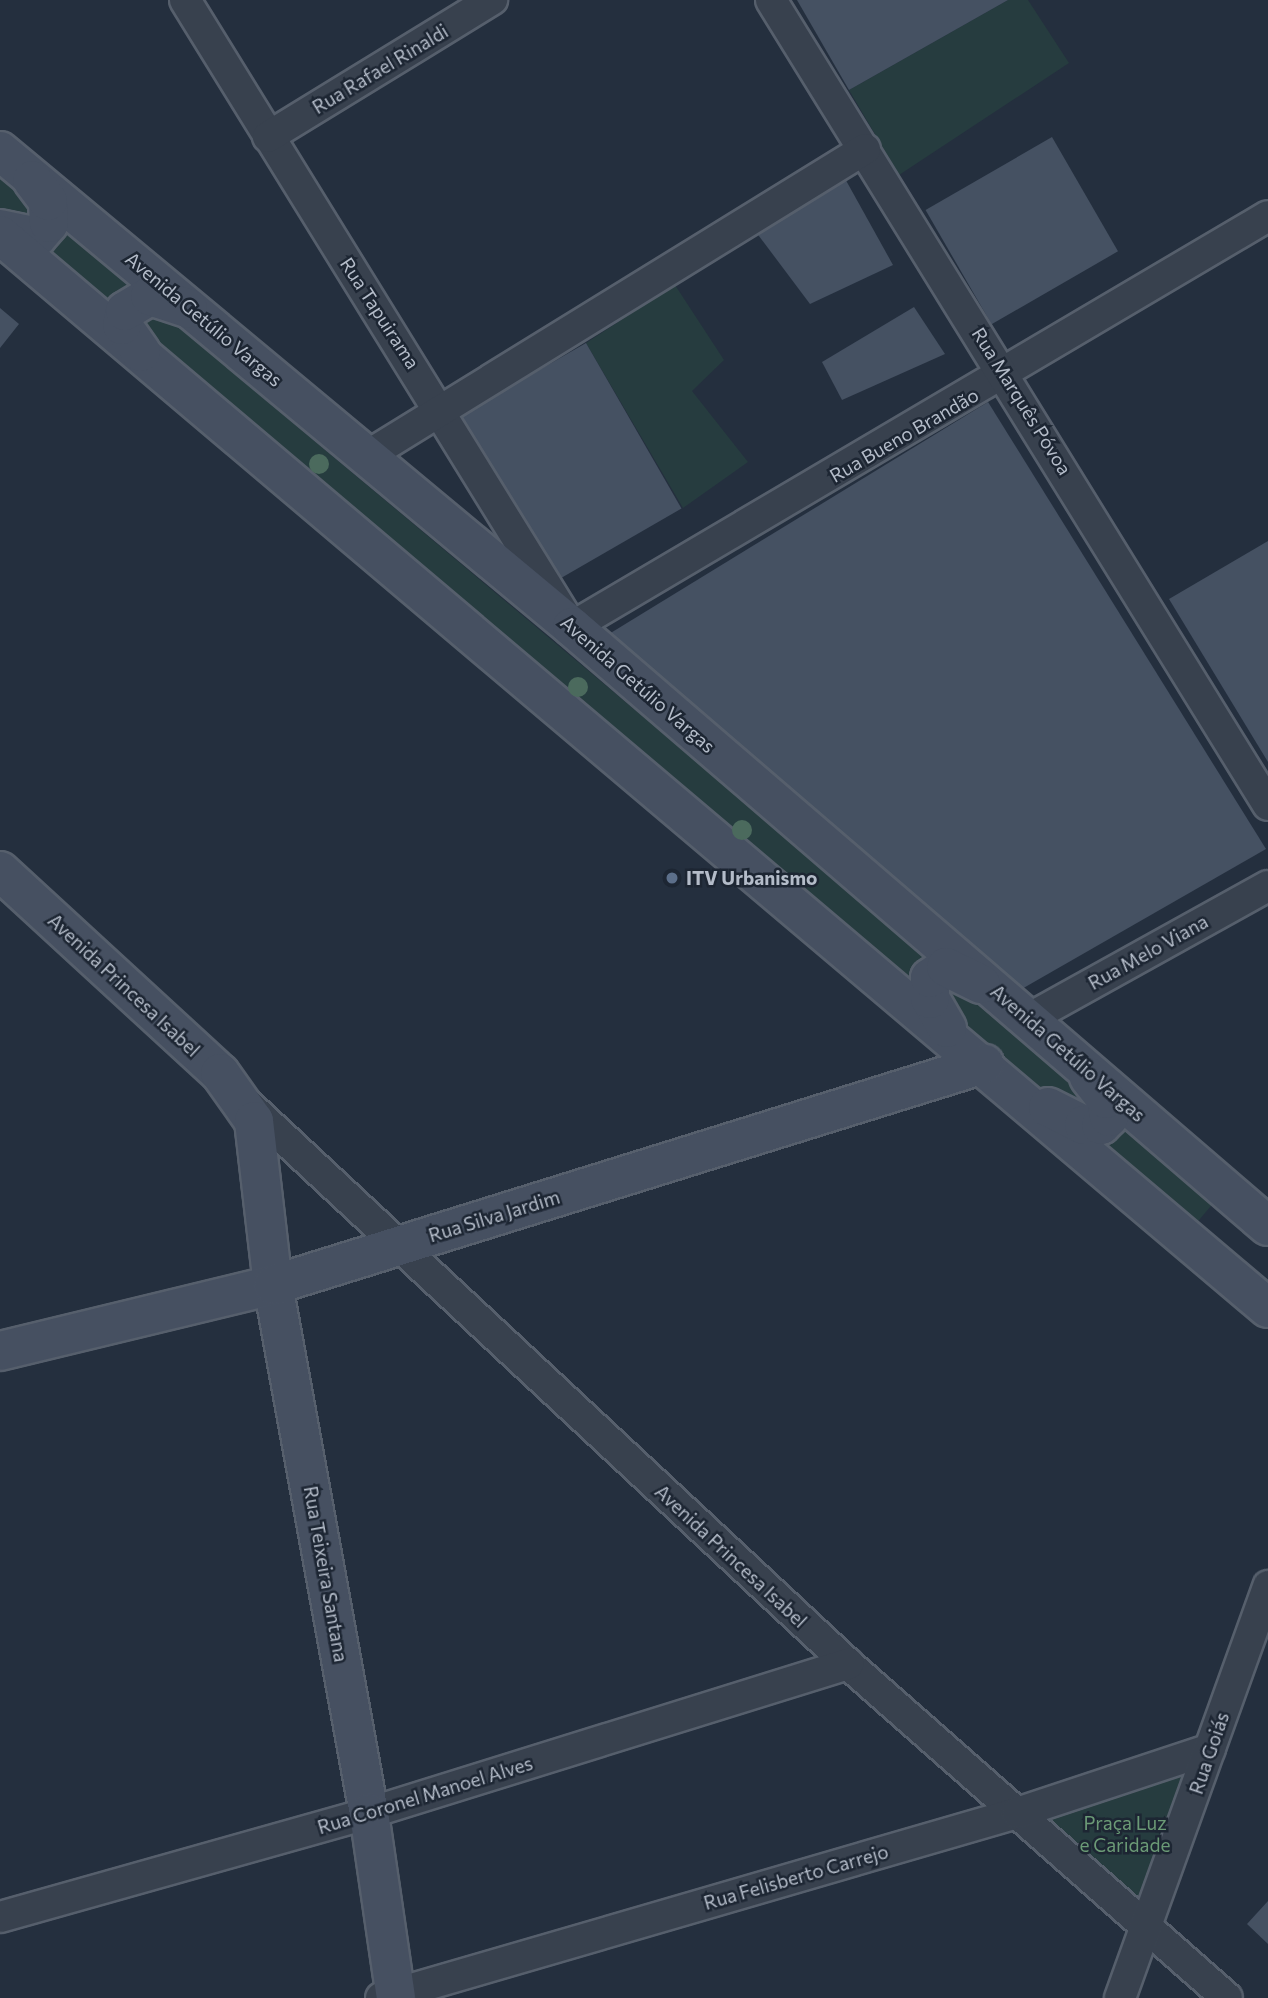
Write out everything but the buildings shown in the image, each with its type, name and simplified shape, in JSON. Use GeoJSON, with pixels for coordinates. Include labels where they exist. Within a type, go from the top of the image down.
{"type":"FeatureCollection","features":[{"type":"Feature","properties":{"kind":"main road"},"geometry":{"type":"LineString","coordinates":[[0,229],[37,237],[50,223],[48,201],[13,162]]}},
{"type":"Feature","properties":{"kind":"main road","name":"Avenida Getúlio Vargas"},"geometry":{"type":"LineString","coordinates":[[13,162],[197,312],[572,628],[1268,1226]]}},
{"type":"Feature","properties":{"kind":"main road"},"geometry":{"type":"LineString","coordinates":[[0,235],[1268,1308]]}},
{"type":"Feature","properties":{"kind":"main road"},"geometry":{"type":"LineString","coordinates":[[150,362],[122,326],[125,311],[150,296],[197,312]]}},
{"type":"Feature","properties":{"kind":"main road","name":"Avenida Princesa Isabel"},"geometry":{"type":"LineString","coordinates":[[0,871],[245,1102],[260,1149]]}},
{"type":"Feature","properties":{"kind":"main road"},"geometry":{"type":"LineString","coordinates":[[1016,1008],[946,967],[930,978],[930,999],[985,1066],[1084,1125],[1101,1125],[1109,1116],[1106,1099],[1075,1059]]}},
{"type":"Feature","properties":{"kind":"main road","name":"Rua Silva Jardim"},"geometry":{"type":"LineString","coordinates":[[0,1351],[273,1285],[985,1066]]}},
{"type":"Feature","properties":{"kind":"main road","name":"Rua Teixeira Santana"},"geometry":{"type":"LineString","coordinates":[[260,1149],[273,1285],[369,1813],[391,1997]]}},
{"type":"Feature","properties":{"kind":"street","name":"Rua Tapuirama"},"geometry":{"type":"LineString","coordinates":[[185,0],[268,137],[443,410],[572,628]]}},
{"type":"Feature","properties":{"kind":"street","name":"Rua Rafael Rinaldi"},"geometry":{"type":"LineString","coordinates":[[268,137],[492,0]]}},
{"type":"Feature","properties":{"kind":"street","name":"Rua Marquês Póvoa"},"geometry":{"type":"LineString","coordinates":[[771,0],[1007,375],[1268,805]]}},
{"type":"Feature","properties":{"kind":"street"},"geometry":{"type":"LineString","coordinates":[[367,456],[865,149]]}},
{"type":"Feature","properties":{"kind":"street","name":"Rua Bueno Brandão"},"geometry":{"type":"LineString","coordinates":[[572,628],[1007,375],[1268,216]]}},
{"type":"Feature","properties":{"kind":"street","name":"Rua Melo Viana"},"geometry":{"type":"LineString","coordinates":[[1016,1008],[1268,886]]}},
{"type":"Feature","properties":{"kind":"street","name":"Avenida Princesa Isabel"},"geometry":{"type":"LineString","coordinates":[[245,1102],[396,1247],[848,1664],[1149,1926],[1227,1998]]}},
{"type":"Feature","properties":{"kind":"street","name":"Rua Goiás"},"geometry":{"type":"LineString","coordinates":[[1120,1998],[1149,1926],[1268,1586]]}},
{"type":"Feature","properties":{"kind":"street","name":"Rua Coronel Manoel Alves"},"geometry":{"type":"LineString","coordinates":[[0,1917],[369,1813],[848,1664]]}},
{"type":"Feature","properties":{"kind":"street","name":"Rua Felisberto Carrejo"},"geometry":{"type":"LineString","coordinates":[[391,1997],[1017,1813],[1210,1749]]}},
{"type":"Feature","properties":{"kind":"green space"},"geometry":{"type":"Polygon","coordinates":[[[1008,0],[1028,0],[1069,63],[899,175],[849,90],[1008,0]]]}},
{"type":"Feature","properties":{"kind":"green space"},"geometry":{"type":"Polygon","coordinates":[[[0,177],[1217,1198],[1192,1229],[0,229],[0,177]]]}},
{"type":"Feature","properties":{"kind":"green space"},"geometry":{"type":"Polygon","coordinates":[[[675,285],[724,360],[692,391],[748,462],[683,508],[586,343],[675,285]]]}},
{"type":"Feature","properties":{"kind":"green space","name":"Praça Luz e Caridade"},"geometry":{"type":"Polygon","coordinates":[[[1199,1758],[1147,1917],[1032,1815],[1199,1758]]]}},
{"type":"Feature","properties":{"kind":"place","name":"ITV Urbanismo"},"geometry":{"type":"Point","coordinates":[672,878]}}]}
